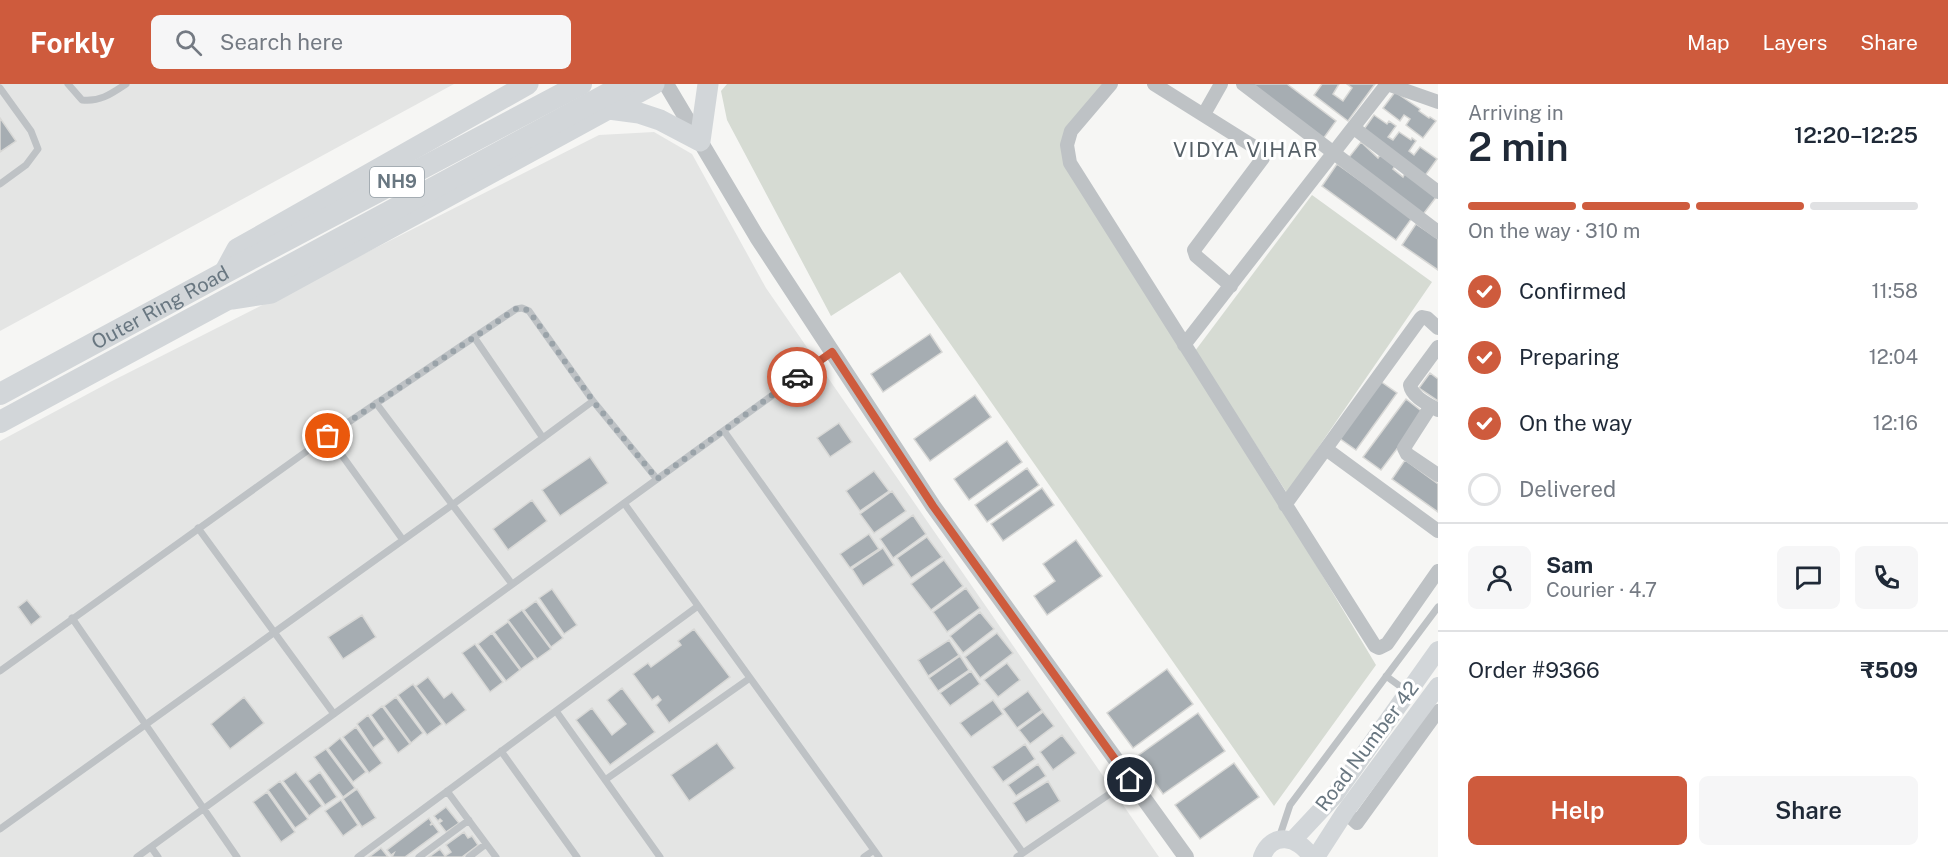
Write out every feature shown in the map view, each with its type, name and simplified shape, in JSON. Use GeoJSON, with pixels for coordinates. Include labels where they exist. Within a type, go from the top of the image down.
{"type":"FeatureCollection","features":[{"type":"Feature","properties":{"kind":"highway","name":"NH9"},"geometry":{"type":"LineString","coordinates":[[224,273],[581,84]]}},
{"type":"Feature","properties":{"kind":"highway","name":"Outer Ring Road"},"geometry":{"type":"LineString","coordinates":[[0,422],[626,84]]}},
{"type":"Feature","properties":{"kind":"highway","name":"Outer Ring Road"},"geometry":{"type":"LineString","coordinates":[[0,394],[224,273]]}},
{"type":"Feature","properties":{"kind":"main road","name":"Outer Ring Road"},"geometry":{"type":"LineString","coordinates":[[224,273],[237,249],[528,84]]}},
{"type":"Feature","properties":{"kind":"main road"},"geometry":{"type":"LineString","coordinates":[[227,300],[271,293],[654,84]]}},
{"type":"Feature","properties":{"kind":"main road"},"geometry":{"type":"LineString","coordinates":[[609,109],[639,113],[660,120],[700,141],[708,84]]}},
{"type":"Feature","properties":{"kind":"main road"},"geometry":{"type":"LineString","coordinates":[[492,103],[514,97],[543,100],[550,110],[552,120],[551,131],[543,145]]}},
{"type":"Feature","properties":{"kind":"main road","name":"Road Number 42"},"geometry":{"type":"LineString","coordinates":[[1262,857],[1270,845],[1286,840],[1335,795],[1438,650]]}},
{"type":"Feature","properties":{"kind":"main road","name":"Road Number 42"},"geometry":{"type":"LineString","coordinates":[[1313,857],[1345,812],[1377,781],[1438,686]]}},
{"type":"Feature","properties":{"kind":"main road"},"geometry":{"type":"LineString","coordinates":[[1286,840],[1306,849],[1313,857]]}},
{"type":"Feature","properties":{"kind":"street"},"geometry":{"type":"LineString","coordinates":[[492,103],[508,84]]}},
{"type":"Feature","properties":{"kind":"street"},"geometry":{"type":"LineString","coordinates":[[666,84],[757,237],[933,506],[1186,857]]}},
{"type":"Feature","properties":{"kind":"street"},"geometry":{"type":"LineString","coordinates":[[1111,84],[1071,131],[1067,145],[1070,163],[1375,646],[1379,648],[1387,644],[1438,571]]}},
{"type":"Feature","properties":{"kind":"street"},"geometry":{"type":"LineString","coordinates":[[1154,84],[1262,151],[1264,155],[1194,250],[1196,256],[1231,286]]}},
{"type":"Feature","properties":{"kind":"street"},"geometry":{"type":"LineString","coordinates":[[1204,114],[1221,84]]}},
{"type":"Feature","properties":{"kind":"street"},"geometry":{"type":"LineString","coordinates":[[1243,84],[1438,231]]}},
{"type":"Feature","properties":{"kind":"street"},"geometry":{"type":"LineString","coordinates":[[1184,345],[1387,84],[1438,102]]}},
{"type":"Feature","properties":{"kind":"street"},"geometry":{"type":"LineString","coordinates":[[1354,128],[1438,192]]}},
{"type":"Feature","properties":{"kind":"street"},"geometry":{"type":"LineString","coordinates":[[1285,505],[1420,319],[1424,317],[1438,328]]}},
{"type":"Feature","properties":{"kind":"street"},"geometry":{"type":"LineString","coordinates":[[1437,471],[1407,454],[1404,448],[1434,408],[1413,393],[1410,385],[1438,346]]}},
{"type":"Feature","properties":{"kind":"street"},"geometry":{"type":"LineString","coordinates":[[1326,449],[1438,531]]}},
{"type":"Feature","properties":{"kind":"street"},"geometry":{"type":"LineString","coordinates":[[1377,781],[1438,711]]}},
{"type":"Feature","properties":{"kind":"lane"},"geometry":{"type":"LineString","coordinates":[[68,84],[82,100],[90,101],[105,98],[126,84]]}},
{"type":"Feature","properties":{"kind":"lane"},"geometry":{"type":"LineString","coordinates":[[0,88],[31,131],[38,149],[26,165],[0,184]]}},
{"type":"Feature","properties":{"kind":"lane"},"geometry":{"type":"LineString","coordinates":[[0,671],[375,403],[516,309],[522,308],[529,311],[593,401],[657,479]]}},
{"type":"Feature","properties":{"kind":"lane"},"geometry":{"type":"LineString","coordinates":[[474,337],[543,438]]}},
{"type":"Feature","properties":{"kind":"lane"},"geometry":{"type":"LineString","coordinates":[[137,857],[832,352]]}},
{"type":"Feature","properties":{"kind":"lane"},"geometry":{"type":"LineString","coordinates":[[0,829],[146,726],[593,401]]}},
{"type":"Feature","properties":{"kind":"lane"},"geometry":{"type":"LineString","coordinates":[[375,403],[512,584]]}},
{"type":"Feature","properties":{"kind":"lane"},"geometry":{"type":"LineString","coordinates":[[724,430],[1020,855],[1130,780]]}},
{"type":"Feature","properties":{"kind":"lane"},"geometry":{"type":"LineString","coordinates":[[328,436],[403,540]]}},
{"type":"Feature","properties":{"kind":"lane"},"geometry":{"type":"LineString","coordinates":[[624,503],[879,857]]}},
{"type":"Feature","properties":{"kind":"lane"},"geometry":{"type":"LineString","coordinates":[[198,528],[334,714]]}},
{"type":"Feature","properties":{"kind":"lane"},"geometry":{"type":"LineString","coordinates":[[358,857],[698,606]]}},
{"type":"Feature","properties":{"kind":"lane"},"geometry":{"type":"LineString","coordinates":[[1286,840],[1290,806],[1438,607]]}},
{"type":"Feature","properties":{"kind":"lane"},"geometry":{"type":"LineString","coordinates":[[72,618],[237,857]]}},
{"type":"Feature","properties":{"kind":"lane"},"geometry":{"type":"LineString","coordinates":[[1386,676],[1408,692]]}},
{"type":"Feature","properties":{"kind":"lane"},"geometry":{"type":"LineString","coordinates":[[605,780],[750,678]]}},
{"type":"Feature","properties":{"kind":"lane"},"geometry":{"type":"LineString","coordinates":[[556,711],[660,857]]}},
{"type":"Feature","properties":{"kind":"lane"},"geometry":{"type":"LineString","coordinates":[[501,751],[577,857]]}},
{"type":"Feature","properties":{"kind":"lane"},"geometry":{"type":"LineString","coordinates":[[447,791],[496,857]]}},
{"type":"Feature","properties":{"kind":"lane"},"geometry":{"type":"LineString","coordinates":[[419,857],[469,820]]}},
{"type":"Feature","properties":{"kind":"lane"},"geometry":{"type":"LineString","coordinates":[[469,857],[486,844]]}},
{"type":"Feature","properties":{"kind":"lane"},"geometry":{"type":"LineString","coordinates":[[151,847],[158,857]]}},
{"type":"Feature","properties":{"kind":"lane"},"geometry":{"type":"LineString","coordinates":[[864,857],[874,850]]}},
{"type":"Feature","properties":{"kind":"shaded area"},"geometry":{"type":"Polygon","coordinates":[[[0,84],[454,84],[0,331],[0,84]]]}},
{"type":"Feature","properties":{"kind":"shaded area"},"geometry":{"type":"Polygon","coordinates":[[[727,84],[1111,84],[1064,144],[1376,665],[1274,806],[900,272],[831,316],[727,120],[721,91],[727,84]]]}},
{"type":"Feature","properties":{"kind":"shaded area"},"geometry":{"type":"Polygon","coordinates":[[[654,132],[692,154],[766,288],[1159,857],[0,857],[0,441],[112,381],[599,135],[654,132]]]}},
{"type":"Feature","properties":{"kind":"shaded area"},"geometry":{"type":"Polygon","coordinates":[[[1312,195],[1432,282],[1287,493],[1195,351],[1312,195]]]}},
{"type":"Feature","properties":{"kind":"building"},"geometry":{"type":"Polygon","coordinates":[[[1251,84],[1287,84],[1336,121],[1323,139],[1251,84]]]}},
{"type":"Feature","properties":{"kind":"building"},"geometry":{"type":"Polygon","coordinates":[[[1322,84],[1339,84],[1333,94],[1343,101],[1352,88],[1347,84],[1375,84],[1348,121],[1314,95],[1322,84]]]}},
{"type":"Feature","properties":{"kind":"building"},"geometry":{"type":"Polygon","coordinates":[[[1395,92],[1436,121],[1423,138],[1406,125],[1410,119],[1404,115],[1400,121],[1383,108],[1395,92]]]}},
{"type":"Feature","properties":{"kind":"building"},"geometry":{"type":"Polygon","coordinates":[[[1374,115],[1387,124],[1389,121],[1396,126],[1388,137],[1393,140],[1399,132],[1416,141],[1409,151],[1414,155],[1420,147],[1437,159],[1424,177],[1362,132],[1374,115]]]}},
{"type":"Feature","properties":{"kind":"building"},"geometry":{"type":"Polygon","coordinates":[[[0,118],[16,141],[0,152],[0,118]]]}},
{"type":"Feature","properties":{"kind":"building"},"geometry":{"type":"Polygon","coordinates":[[[1361,142],[1378,158],[1380,155],[1395,166],[1393,169],[1403,177],[1405,173],[1437,196],[1421,217],[1346,161],[1361,142]]]}},
{"type":"Feature","properties":{"kind":"building"},"geometry":{"type":"Polygon","coordinates":[[[1337,164],[1412,218],[1396,240],[1322,186],[1337,164]]]}},
{"type":"Feature","properties":{"kind":"building"},"geometry":{"type":"Polygon","coordinates":[[[1416,224],[1438,239],[1438,270],[1402,245],[1416,224]]]}},
{"type":"Feature","properties":{"kind":"building"},"geometry":{"type":"Polygon","coordinates":[[[930,334],[942,352],[883,392],[871,374],[930,334]]]}},
{"type":"Feature","properties":{"kind":"building"},"geometry":{"type":"Polygon","coordinates":[[[1430,373],[1438,379],[1438,401],[1419,388],[1430,373]]]}},
{"type":"Feature","properties":{"kind":"building"},"geometry":{"type":"Polygon","coordinates":[[[1380,381],[1397,393],[1356,450],[1339,438],[1380,381]]]}},
{"type":"Feature","properties":{"kind":"building"},"geometry":{"type":"Polygon","coordinates":[[[975,395],[991,417],[930,461],[914,439],[975,395]]]}},
{"type":"Feature","properties":{"kind":"building"},"geometry":{"type":"Polygon","coordinates":[[[1406,399],[1424,413],[1381,470],[1363,457],[1406,399]]]}},
{"type":"Feature","properties":{"kind":"building"},"geometry":{"type":"Polygon","coordinates":[[[839,423],[852,442],[830,457],[817,438],[839,423]]]}},
{"type":"Feature","properties":{"kind":"building"},"geometry":{"type":"Polygon","coordinates":[[[1007,441],[1022,462],[969,500],[954,479],[1007,441]]]}},
{"type":"Feature","properties":{"kind":"building"},"geometry":{"type":"Polygon","coordinates":[[[590,457],[608,483],[560,516],[542,490],[590,457]]]}},
{"type":"Feature","properties":{"kind":"building"},"geometry":{"type":"Polygon","coordinates":[[[1405,460],[1438,484],[1438,512],[1392,479],[1405,460]]]}},
{"type":"Feature","properties":{"kind":"building"},"geometry":{"type":"Polygon","coordinates":[[[1027,468],[1039,485],[987,522],[975,505],[1027,468]]]}},
{"type":"Feature","properties":{"kind":"building"},"geometry":{"type":"Polygon","coordinates":[[[874,471],[889,491],[860,511],[846,491],[874,471]]]}},
{"type":"Feature","properties":{"kind":"building"},"geometry":{"type":"Polygon","coordinates":[[[1042,488],[1054,505],[1003,541],[991,524],[1042,488]]]}},
{"type":"Feature","properties":{"kind":"building"},"geometry":{"type":"Polygon","coordinates":[[[892,491],[906,511],[874,533],[860,514],[892,491]]]}},
{"type":"Feature","properties":{"kind":"building"},"geometry":{"type":"Polygon","coordinates":[[[532,500],[547,521],[508,550],[493,529],[532,500]]]}},
{"type":"Feature","properties":{"kind":"building"},"geometry":{"type":"Polygon","coordinates":[[[913,515],[926,534],[893,558],[880,539],[913,515]]]}},
{"type":"Feature","properties":{"kind":"building"},"geometry":{"type":"Polygon","coordinates":[[[869,534],[879,549],[850,568],[840,554],[869,534]]]}},
{"type":"Feature","properties":{"kind":"building"},"geometry":{"type":"Polygon","coordinates":[[[927,537],[942,557],[911,578],[897,558],[927,537]]]}},
{"type":"Feature","properties":{"kind":"building"},"geometry":{"type":"Polygon","coordinates":[[[1076,540],[1102,576],[1047,615],[1034,596],[1055,581],[1043,564],[1076,540]]]}},
{"type":"Feature","properties":{"kind":"building"},"geometry":{"type":"Polygon","coordinates":[[[883,548],[894,565],[863,586],[852,569],[883,548]]]}},
{"type":"Feature","properties":{"kind":"building"},"geometry":{"type":"Polygon","coordinates":[[[944,560],[963,586],[931,610],[911,584],[944,560]]]}},
{"type":"Feature","properties":{"kind":"building"},"geometry":{"type":"Polygon","coordinates":[[[966,588],[980,608],[947,632],[933,612],[966,588]]]}},
{"type":"Feature","properties":{"kind":"building"},"geometry":{"type":"Polygon","coordinates":[[[552,589],[577,625],[564,634],[539,598],[552,589]]]}},
{"type":"Feature","properties":{"kind":"building"},"geometry":{"type":"Polygon","coordinates":[[[27,600],[41,617],[31,625],[18,607],[27,600]]]}},
{"type":"Feature","properties":{"kind":"building"},"geometry":{"type":"Polygon","coordinates":[[[536,601],[563,638],[551,647],[524,610],[536,601]]]}},
{"type":"Feature","properties":{"kind":"building"},"geometry":{"type":"Polygon","coordinates":[[[522,610],[551,649],[537,659],[508,620],[522,610]]]}},
{"type":"Feature","properties":{"kind":"building"},"geometry":{"type":"Polygon","coordinates":[[[980,612],[994,629],[963,653],[950,636],[980,612]]]}},
{"type":"Feature","properties":{"kind":"building"},"geometry":{"type":"Polygon","coordinates":[[[362,615],[376,637],[343,659],[328,637],[362,615]]]}},
{"type":"Feature","properties":{"kind":"building"},"geometry":{"type":"Polygon","coordinates":[[[508,622],[535,659],[521,669],[494,632],[508,622]]]}},
{"type":"Feature","properties":{"kind":"building"},"geometry":{"type":"Polygon","coordinates":[[[694,629],[730,677],[669,723],[656,705],[661,700],[658,696],[652,700],[633,674],[648,663],[651,667],[681,645],[678,641],[694,629]]]}},
{"type":"Feature","properties":{"kind":"building"},"geometry":{"type":"Polygon","coordinates":[[[492,633],[520,670],[506,681],[478,644],[492,633]]]}},
{"type":"Feature","properties":{"kind":"building"},"geometry":{"type":"Polygon","coordinates":[[[997,633],[1013,653],[980,678],[965,657],[997,633]]]}},
{"type":"Feature","properties":{"kind":"building"},"geometry":{"type":"Polygon","coordinates":[[[949,640],[959,655],[928,676],[918,660],[949,640]]]}},
{"type":"Feature","properties":{"kind":"building"},"geometry":{"type":"Polygon","coordinates":[[[475,644],[503,682],[490,692],[462,653],[475,644]]]}},
{"type":"Feature","properties":{"kind":"building"},"geometry":{"type":"Polygon","coordinates":[[[960,656],[969,670],[938,691],[929,678],[960,656]]]}},
{"type":"Feature","properties":{"kind":"building"},"geometry":{"type":"Polygon","coordinates":[[[1007,663],[1020,680],[998,697],[984,680],[1007,663]]]}},
{"type":"Feature","properties":{"kind":"building"},"geometry":{"type":"Polygon","coordinates":[[[1167,669],[1193,704],[1133,748],[1107,713],[1167,669]]]}},
{"type":"Feature","properties":{"kind":"building"},"geometry":{"type":"Polygon","coordinates":[[[971,671],[980,684],[950,706],[940,693],[971,671]]]}},
{"type":"Feature","properties":{"kind":"building"},"geometry":{"type":"Polygon","coordinates":[[[428,677],[444,698],[452,692],[466,710],[446,725],[416,686],[428,677]]]}},
{"type":"Feature","properties":{"kind":"building"},"geometry":{"type":"Polygon","coordinates":[[[413,684],[442,724],[427,735],[398,695],[413,684]]]}},
{"type":"Feature","properties":{"kind":"building"},"geometry":{"type":"Polygon","coordinates":[[[622,688],[655,732],[610,765],[576,720],[592,708],[612,735],[626,724],[607,700],[622,688]]]}},
{"type":"Feature","properties":{"kind":"building"},"geometry":{"type":"Polygon","coordinates":[[[1028,691],[1042,710],[1017,728],[1003,709],[1028,691]]]}},
{"type":"Feature","properties":{"kind":"building"},"geometry":{"type":"Polygon","coordinates":[[[244,697],[264,723],[230,749],[211,724],[244,697]]]}},
{"type":"Feature","properties":{"kind":"building"},"geometry":{"type":"Polygon","coordinates":[[[396,697],[423,733],[411,743],[384,706],[396,697]]]}},
{"type":"Feature","properties":{"kind":"building"},"geometry":{"type":"Polygon","coordinates":[[[993,700],[1003,714],[971,737],[960,723],[993,700]]]}},
{"type":"Feature","properties":{"kind":"building"},"geometry":{"type":"Polygon","coordinates":[[[382,706],[410,744],[398,753],[371,715],[382,706]]]}},
{"type":"Feature","properties":{"kind":"building"},"geometry":{"type":"Polygon","coordinates":[[[1043,712],[1054,726],[1030,744],[1019,730],[1043,712]]]}},
{"type":"Feature","properties":{"kind":"building"},"geometry":{"type":"Polygon","coordinates":[[[1198,713],[1225,751],[1163,794],[1136,757],[1198,713]]]}},
{"type":"Feature","properties":{"kind":"building"},"geometry":{"type":"Polygon","coordinates":[[[368,715],[385,739],[373,748],[357,724],[368,715]]]}},
{"type":"Feature","properties":{"kind":"building"},"geometry":{"type":"Polygon","coordinates":[[[356,727],[382,763],[369,773],[343,737],[356,727]]]}},
{"type":"Feature","properties":{"kind":"building"},"geometry":{"type":"Polygon","coordinates":[[[1062,735],[1076,753],[1053,770],[1040,752],[1062,735]]]}},
{"type":"Feature","properties":{"kind":"building"},"geometry":{"type":"Polygon","coordinates":[[[340,738],[366,772],[353,782],[328,748],[340,738]]]}},
{"type":"Feature","properties":{"kind":"building"},"geometry":{"type":"Polygon","coordinates":[[[717,743],[735,768],[689,801],[671,775],[717,743]]]}},
{"type":"Feature","properties":{"kind":"building"},"geometry":{"type":"Polygon","coordinates":[[[1025,744],[1035,759],[1003,782],[992,767],[1025,744]]]}},
{"type":"Feature","properties":{"kind":"building"},"geometry":{"type":"Polygon","coordinates":[[[326,749],[355,788],[343,797],[314,757],[326,749]]]}},
{"type":"Feature","properties":{"kind":"building"},"geometry":{"type":"Polygon","coordinates":[[[1234,763],[1259,797],[1200,839],[1175,805],[1234,763]]]}},
{"type":"Feature","properties":{"kind":"building"},"geometry":{"type":"Polygon","coordinates":[[[1038,764],[1046,776],[1016,796],[1008,785],[1038,764]]]}},
{"type":"Feature","properties":{"kind":"building"},"geometry":{"type":"Polygon","coordinates":[[[296,772],[322,806],[309,816],[283,781],[296,772]]]}},
{"type":"Feature","properties":{"kind":"building"},"geometry":{"type":"Polygon","coordinates":[[[320,772],[337,797],[325,805],[308,781],[320,772]]]}},
{"type":"Feature","properties":{"kind":"building"},"geometry":{"type":"Polygon","coordinates":[[[280,781],[308,819],[295,828],[268,790],[280,781]]]}},
{"type":"Feature","properties":{"kind":"building"},"geometry":{"type":"Polygon","coordinates":[[[1048,781],[1060,801],[1026,823],[1013,803],[1048,781]]]}},
{"type":"Feature","properties":{"kind":"building"},"geometry":{"type":"Polygon","coordinates":[[[357,789],[376,818],[362,827],[343,799],[357,789]]]}},
{"type":"Feature","properties":{"kind":"building"},"geometry":{"type":"Polygon","coordinates":[[[267,792],[295,832],[281,842],[253,802],[267,792]]]}},
{"type":"Feature","properties":{"kind":"building"},"geometry":{"type":"Polygon","coordinates":[[[341,800],[358,825],[343,836],[325,811],[341,800]]]}},
{"type":"Feature","properties":{"kind":"building"},"geometry":{"type":"Polygon","coordinates":[[[446,807],[459,823],[446,832],[439,823],[442,821],[440,819],[438,821],[434,816],[446,807]]]}},
{"type":"Feature","properties":{"kind":"building"},"geometry":{"type":"Polygon","coordinates":[[[429,818],[432,823],[430,825],[433,824],[439,832],[405,857],[392,857],[394,853],[391,855],[387,850],[429,818]]]}},
{"type":"Feature","properties":{"kind":"building"},"geometry":{"type":"Polygon","coordinates":[[[464,832],[468,838],[472,836],[478,845],[462,857],[429,857],[440,849],[445,856],[451,852],[446,845],[464,832]]]}},
{"type":"Feature","properties":{"kind":"building"},"geometry":{"type":"Polygon","coordinates":[[[381,848],[388,857],[369,857],[381,848]]]}},
{"type":"Feature","properties":{"kind":"way so far"},"geometry":{"type":"LineString","coordinates":[[328,436],[516,309],[522,308],[529,311],[593,401],[657,479],[797,377]]}},
{"type":"Feature","properties":{"kind":"district","name":"VIDYA VIHAR"},"geometry":{"type":"Point","coordinates":[1246,150]}},
{"type":"Feature","properties":{"kind":"route"},"geometry":{"type":"LineString","coordinates":[[797,377],[832,352],[933,506],[1130,780]]}}]}
